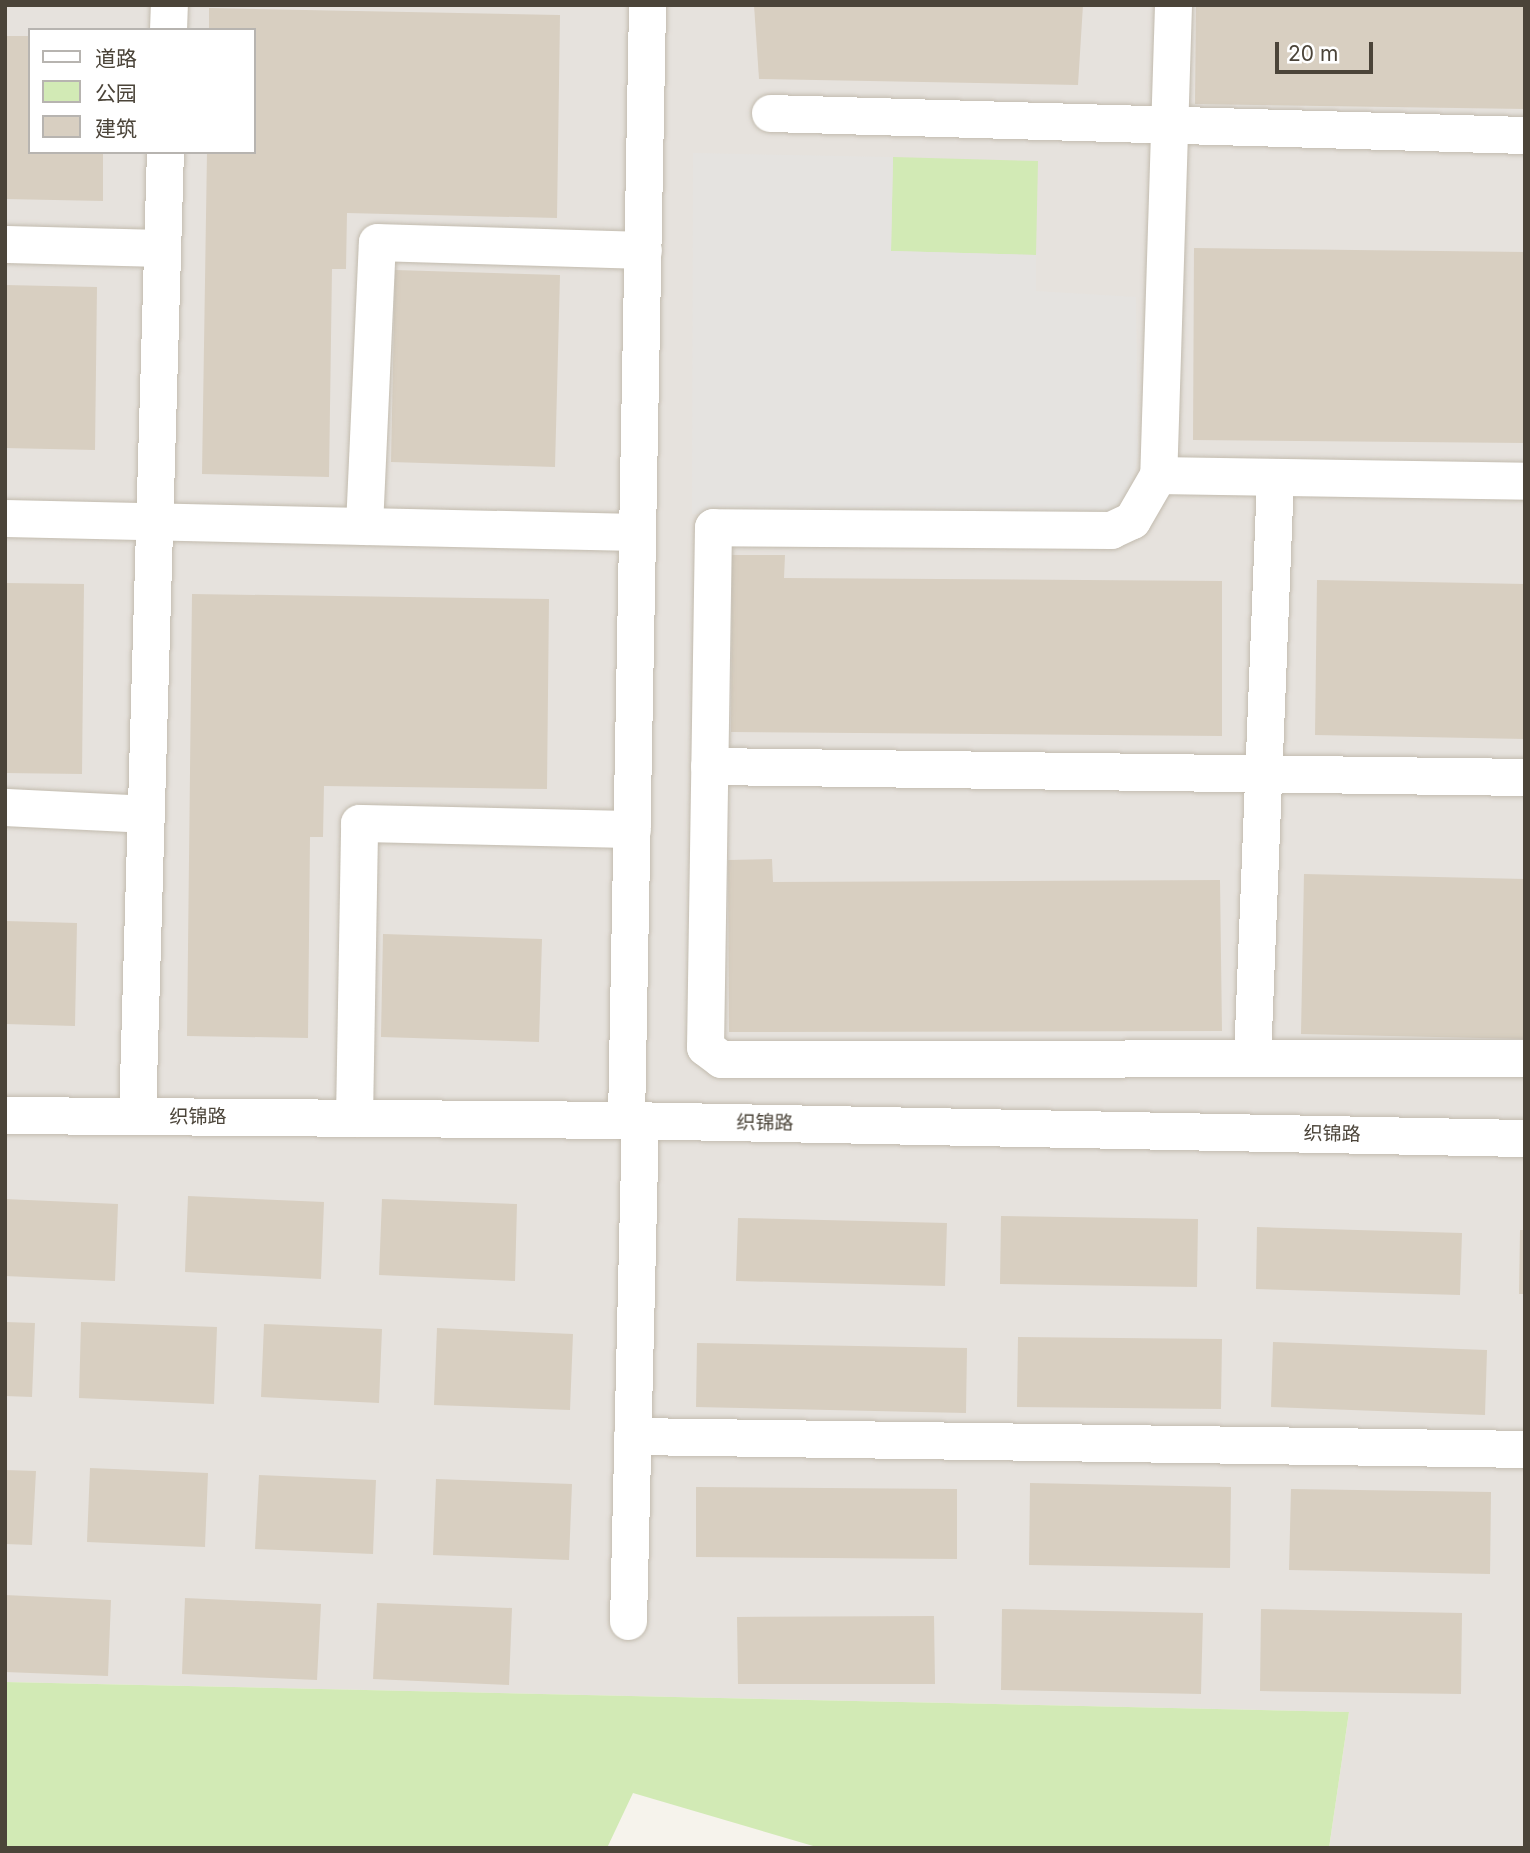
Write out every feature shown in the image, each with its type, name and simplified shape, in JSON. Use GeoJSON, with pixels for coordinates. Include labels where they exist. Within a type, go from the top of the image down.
{"type":"FeatureCollection","features":[{"type":"Feature","properties":{"kind":"street"},"geometry":{"type":"LineString","coordinates":[[160,5],[169,5],[168,28]]}},
{"type":"Feature","properties":{"kind":"street"},"geometry":{"type":"LineString","coordinates":[[628,1621],[632,1436],[632,829],[647,5]]}},
{"type":"Feature","properties":{"kind":"street"},"geometry":{"type":"LineString","coordinates":[[1173,5],[1158,475],[1132,520],[1111,530],[713,527],[705,1047],[721,1059],[1525,1058]]}},
{"type":"Feature","properties":{"kind":"street"},"geometry":{"type":"LineString","coordinates":[[770,113],[1525,135]]}},
{"type":"Feature","properties":{"kind":"street"},"geometry":{"type":"LineString","coordinates":[[137,1116],[165,154]]}},
{"type":"Feature","properties":{"kind":"street"},"geometry":{"type":"LineString","coordinates":[[364,526],[377,242],[643,250]]}},
{"type":"Feature","properties":{"kind":"street"},"geometry":{"type":"LineString","coordinates":[[5,244],[162,248]]}},
{"type":"Feature","properties":{"kind":"street"},"geometry":{"type":"LineString","coordinates":[[1158,475],[1525,481]]}},
{"type":"Feature","properties":{"kind":"street"},"geometry":{"type":"LineString","coordinates":[[1252,1058],[1275,477]]}},
{"type":"Feature","properties":{"kind":"street"},"geometry":{"type":"LineString","coordinates":[[5,518],[638,532]]}},
{"type":"Feature","properties":{"kind":"street"},"geometry":{"type":"LineString","coordinates":[[709,766],[1525,777]]}},
{"type":"Feature","properties":{"kind":"street"},"geometry":{"type":"LineString","coordinates":[[5,807],[146,814]]}},
{"type":"Feature","properties":{"kind":"street"},"geometry":{"type":"LineString","coordinates":[[354,1118],[359,823],[632,829]]}},
{"type":"Feature","properties":{"kind":"street","name":"织锦路"},"geometry":{"type":"LineString","coordinates":[[5,1115],[633,1120],[1525,1138]]}},
{"type":"Feature","properties":{"kind":"street"},"geometry":{"type":"LineString","coordinates":[[632,1436],[1525,1449]]}},
{"type":"Feature","properties":{"kind":"shaded area"},"geometry":{"type":"Polygon","coordinates":[[[5,5],[1525,5],[1525,1848],[1329,1848],[1349,1712],[5,1682],[5,5]]]}},
{"type":"Feature","properties":{"kind":"shaded area"},"geometry":{"type":"Polygon","coordinates":[[[693,153],[893,157],[891,251],[1036,255],[1036,291],[1136,297],[1138,457],[1130,489],[1116,508],[1095,516],[692,514],[693,153]]]}},
{"type":"Feature","properties":{"kind":"green space"},"geometry":{"type":"Polygon","coordinates":[[[893,157],[1038,161],[1036,255],[891,251],[893,157]]]}},
{"type":"Feature","properties":{"kind":"green space"},"geometry":{"type":"Polygon","coordinates":[[[5,1682],[1349,1712],[1329,1848],[820,1848],[633,1793],[607,1848],[5,1848],[5,1682]]]}},
{"type":"Feature","properties":{"kind":"building"},"geometry":{"type":"Polygon","coordinates":[[[754,5],[1083,5],[1078,85],[759,79],[754,5]]]}},
{"type":"Feature","properties":{"kind":"building"},"geometry":{"type":"Polygon","coordinates":[[[1196,5],[1525,5],[1525,109],[1195,104],[1196,5]]]}},
{"type":"Feature","properties":{"kind":"building"},"geometry":{"type":"Polygon","coordinates":[[[209,8],[560,15],[557,218],[347,213],[346,269],[332,269],[329,477],[202,474],[207,154],[256,154],[256,28],[209,28],[209,8]]]}},
{"type":"Feature","properties":{"kind":"building"},"geometry":{"type":"Polygon","coordinates":[[[5,36],[28,36],[28,154],[103,154],[103,201],[5,199],[5,36]]]}},
{"type":"Feature","properties":{"kind":"building"},"geometry":{"type":"Polygon","coordinates":[[[1194,248],[1525,252],[1525,443],[1193,440],[1194,248]]]}},
{"type":"Feature","properties":{"kind":"building"},"geometry":{"type":"Polygon","coordinates":[[[395,270],[560,275],[555,467],[391,462],[395,270]]]}},
{"type":"Feature","properties":{"kind":"building"},"geometry":{"type":"Polygon","coordinates":[[[5,285],[97,287],[95,450],[5,448],[5,285]]]}},
{"type":"Feature","properties":{"kind":"building"},"geometry":{"type":"Polygon","coordinates":[[[732,555],[785,555],[784,578],[1222,581],[1222,736],[731,732],[732,555]]]}},
{"type":"Feature","properties":{"kind":"building"},"geometry":{"type":"Polygon","coordinates":[[[1317,580],[1525,584],[1525,739],[1315,735],[1317,580]]]}},
{"type":"Feature","properties":{"kind":"building"},"geometry":{"type":"Polygon","coordinates":[[[5,583],[84,584],[82,774],[5,773],[5,583]]]}},
{"type":"Feature","properties":{"kind":"building"},"geometry":{"type":"Polygon","coordinates":[[[192,594],[549,599],[547,789],[324,786],[323,837],[310,837],[308,1038],[187,1036],[192,594]]]}},
{"type":"Feature","properties":{"kind":"building"},"geometry":{"type":"Polygon","coordinates":[[[772,859],[773,882],[1220,880],[1222,1031],[729,1032],[728,860],[772,859]]]}},
{"type":"Feature","properties":{"kind":"building"},"geometry":{"type":"Polygon","coordinates":[[[1304,874],[1525,879],[1525,1039],[1301,1034],[1304,874]]]}},
{"type":"Feature","properties":{"kind":"building"},"geometry":{"type":"Polygon","coordinates":[[[5,921],[77,923],[75,1026],[5,1024],[5,921]]]}},
{"type":"Feature","properties":{"kind":"building"},"geometry":{"type":"Polygon","coordinates":[[[383,934],[542,939],[539,1042],[381,1037],[383,934]]]}},
{"type":"Feature","properties":{"kind":"building"},"geometry":{"type":"Polygon","coordinates":[[[188,1196],[324,1202],[321,1279],[185,1272],[188,1196]]]}},
{"type":"Feature","properties":{"kind":"building"},"geometry":{"type":"Polygon","coordinates":[[[5,1199],[118,1204],[115,1281],[5,1276],[5,1199]]]}},
{"type":"Feature","properties":{"kind":"building"},"geometry":{"type":"Polygon","coordinates":[[[382,1199],[517,1204],[515,1281],[379,1275],[382,1199]]]}},
{"type":"Feature","properties":{"kind":"building"},"geometry":{"type":"Polygon","coordinates":[[[1001,1216],[1198,1219],[1197,1287],[1000,1284],[1001,1216]]]}},
{"type":"Feature","properties":{"kind":"building"},"geometry":{"type":"Polygon","coordinates":[[[738,1218],[947,1223],[945,1286],[736,1281],[738,1218]]]}},
{"type":"Feature","properties":{"kind":"building"},"geometry":{"type":"Polygon","coordinates":[[[1257,1227],[1462,1233],[1460,1295],[1256,1289],[1257,1227]]]}},
{"type":"Feature","properties":{"kind":"building"},"geometry":{"type":"Polygon","coordinates":[[[1520,1230],[1525,1230],[1525,1294],[1519,1294],[1520,1230]]]}},
{"type":"Feature","properties":{"kind":"building"},"geometry":{"type":"Polygon","coordinates":[[[5,1322],[35,1323],[32,1397],[5,1396],[5,1322]]]}},
{"type":"Feature","properties":{"kind":"building"},"geometry":{"type":"Polygon","coordinates":[[[81,1322],[217,1327],[214,1404],[79,1398],[81,1322]]]}},
{"type":"Feature","properties":{"kind":"building"},"geometry":{"type":"Polygon","coordinates":[[[264,1324],[382,1329],[379,1403],[261,1397],[264,1324]]]}},
{"type":"Feature","properties":{"kind":"building"},"geometry":{"type":"Polygon","coordinates":[[[437,1328],[573,1334],[570,1410],[434,1405],[437,1328]]]}},
{"type":"Feature","properties":{"kind":"building"},"geometry":{"type":"Polygon","coordinates":[[[1018,1337],[1222,1339],[1221,1409],[1017,1407],[1018,1337]]]}},
{"type":"Feature","properties":{"kind":"building"},"geometry":{"type":"Polygon","coordinates":[[[1273,1342],[1487,1350],[1485,1415],[1271,1407],[1273,1342]]]}},
{"type":"Feature","properties":{"kind":"building"},"geometry":{"type":"Polygon","coordinates":[[[697,1343],[967,1348],[966,1413],[696,1407],[697,1343]]]}},
{"type":"Feature","properties":{"kind":"building"},"geometry":{"type":"Polygon","coordinates":[[[90,1468],[208,1473],[205,1547],[87,1542],[90,1468]]]}},
{"type":"Feature","properties":{"kind":"building"},"geometry":{"type":"Polygon","coordinates":[[[5,1470],[36,1471],[32,1545],[5,1544],[5,1470]]]}},
{"type":"Feature","properties":{"kind":"building"},"geometry":{"type":"Polygon","coordinates":[[[259,1475],[376,1480],[373,1554],[255,1549],[259,1475]]]}},
{"type":"Feature","properties":{"kind":"building"},"geometry":{"type":"Polygon","coordinates":[[[436,1479],[572,1484],[569,1560],[433,1555],[436,1479]]]}},
{"type":"Feature","properties":{"kind":"building"},"geometry":{"type":"Polygon","coordinates":[[[1030,1483],[1231,1487],[1230,1568],[1029,1565],[1030,1483]]]}},
{"type":"Feature","properties":{"kind":"building"},"geometry":{"type":"Polygon","coordinates":[[[696,1487],[957,1489],[957,1559],[696,1557],[696,1487]]]}},
{"type":"Feature","properties":{"kind":"building"},"geometry":{"type":"Polygon","coordinates":[[[1291,1489],[1491,1492],[1490,1574],[1289,1570],[1291,1489]]]}},
{"type":"Feature","properties":{"kind":"building"},"geometry":{"type":"Polygon","coordinates":[[[5,1595],[111,1600],[108,1676],[5,1672],[5,1595]]]}},
{"type":"Feature","properties":{"kind":"building"},"geometry":{"type":"Polygon","coordinates":[[[185,1598],[321,1604],[317,1680],[182,1674],[185,1598]]]}},
{"type":"Feature","properties":{"kind":"building"},"geometry":{"type":"Polygon","coordinates":[[[377,1603],[512,1608],[509,1685],[373,1679],[377,1603]]]}},
{"type":"Feature","properties":{"kind":"building"},"geometry":{"type":"Polygon","coordinates":[[[1002,1609],[1203,1613],[1201,1694],[1001,1690],[1002,1609]]]}},
{"type":"Feature","properties":{"kind":"building"},"geometry":{"type":"Polygon","coordinates":[[[1261,1609],[1462,1613],[1461,1694],[1260,1691],[1261,1609]]]}},
{"type":"Feature","properties":{"kind":"building"},"geometry":{"type":"Polygon","coordinates":[[[934,1616],[935,1684],[738,1684],[737,1617],[934,1616]]]}}]}
